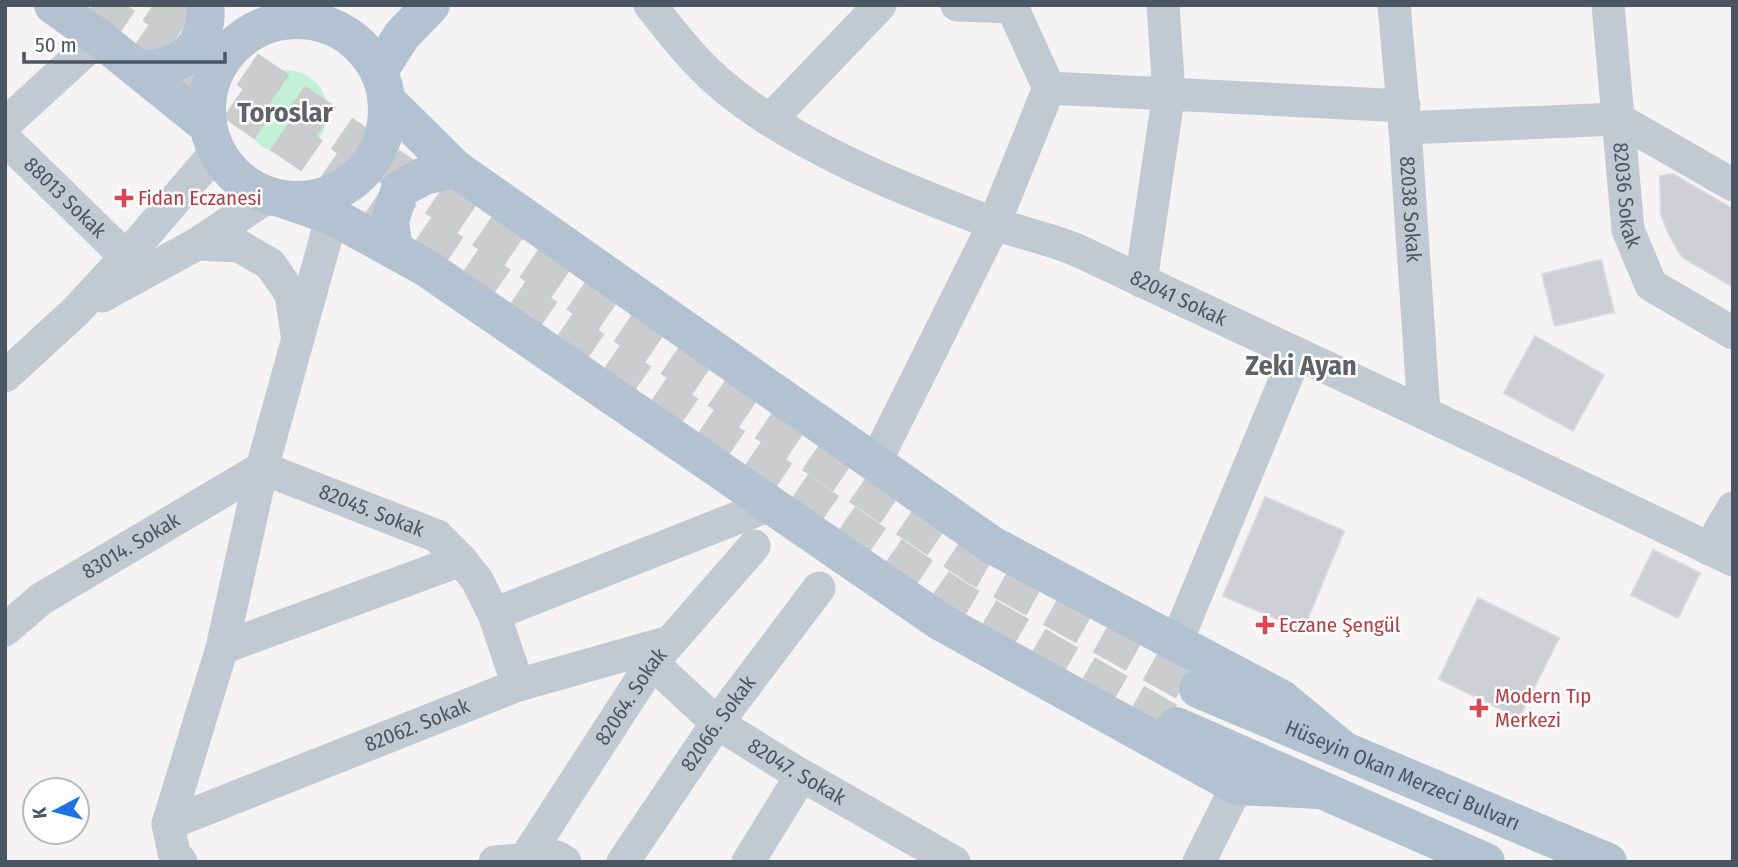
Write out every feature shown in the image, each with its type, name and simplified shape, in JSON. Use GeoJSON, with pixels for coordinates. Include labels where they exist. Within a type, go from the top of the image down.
{"type":"FeatureCollection","features":[{"type":"Feature","properties":{"kind":"main road"},"geometry":{"type":"LineString","coordinates":[[53,5],[138,69],[213,139],[246,187],[332,216],[425,267],[941,622],[1237,786],[1320,790]]}},
{"type":"Feature","properties":{"kind":"main road"},"geometry":{"type":"LineString","coordinates":[[138,69],[166,66],[183,59],[191,52],[204,31],[207,18],[205,5]]}},
{"type":"Feature","properties":{"kind":"main road"},"geometry":{"type":"LineString","coordinates":[[215,5],[270,23]]}},
{"type":"Feature","properties":{"kind":"main road"},"geometry":{"type":"LineString","coordinates":[[277,198],[312,199],[338,191],[360,176],[376,155],[386,129],[384,87],[401,35],[431,5]]}},
{"type":"Feature","properties":{"kind":"main road"},"geometry":{"type":"LineString","coordinates":[[213,139],[208,100],[214,75],[227,52],[246,35],[270,23],[339,14],[346,33],[365,50],[384,87],[456,169],[992,545],[1282,699],[1341,748]]}},
{"type":"Feature","properties":{"kind":"main road"},"geometry":{"type":"LineString","coordinates":[[394,250],[390,221],[400,189],[424,176],[456,169]]}},
{"type":"Feature","properties":{"kind":"main road","name":"Hüseyin Okan Merzeci Bulvarı"},"geometry":{"type":"LineString","coordinates":[[1198,689],[1608,862]]}},
{"type":"Feature","properties":{"kind":"main road"},"geometry":{"type":"LineString","coordinates":[[1176,726],[1486,862]]}},
{"type":"Feature","properties":{"kind":"street","name":"82041 Sokak"},"geometry":{"type":"LineString","coordinates":[[650,5],[714,79],[769,120],[855,166],[994,224],[1076,250],[1721,554]]}},
{"type":"Feature","properties":{"kind":"street"},"geometry":{"type":"LineString","coordinates":[[769,120],[880,5]]}},
{"type":"Feature","properties":{"kind":"street"},"geometry":{"type":"LineString","coordinates":[[875,463],[994,224],[1049,88],[1012,7],[957,5]]}},
{"type":"Feature","properties":{"kind":"street"},"geometry":{"type":"LineString","coordinates":[[1141,281],[1169,93],[1163,5]]}},
{"type":"Feature","properties":{"kind":"street","name":"82038 Sokak"},"geometry":{"type":"LineString","coordinates":[[1394,5],[1405,117],[1424,412]]}},
{"type":"Feature","properties":{"kind":"street","name":"82036 Sokak"},"geometry":{"type":"LineString","coordinates":[[1608,5],[1628,230],[1651,285],[1733,333]]}},
{"type":"Feature","properties":{"kind":"street"},"geometry":{"type":"LineString","coordinates":[[5,124],[99,38]]}},
{"type":"Feature","properties":{"kind":"street"},"geometry":{"type":"LineString","coordinates":[[1049,88],[1169,93],[1405,117],[1618,119],[1733,185]]}},
{"type":"Feature","properties":{"kind":"street","name":"88013 Sokak"},"geometry":{"type":"LineString","coordinates":[[5,139],[127,257]]}},
{"type":"Feature","properties":{"kind":"street"},"geometry":{"type":"LineString","coordinates":[[5,376],[76,311],[127,257],[213,139]]}},
{"type":"Feature","properties":{"kind":"street"},"geometry":{"type":"LineString","coordinates":[[76,311],[277,198]]}},
{"type":"Feature","properties":{"kind":"street"},"geometry":{"type":"LineString","coordinates":[[181,862],[174,853],[168,824],[222,648],[262,468],[332,216]]}},
{"type":"Feature","properties":{"kind":"street"},"geometry":{"type":"LineString","coordinates":[[197,244],[239,246],[270,264],[291,294],[298,339]]}},
{"type":"Feature","properties":{"kind":"street"},"geometry":{"type":"LineString","coordinates":[[1176,643],[1296,354]]}},
{"type":"Feature","properties":{"kind":"street","name":"82045. Sokak"},"geometry":{"type":"LineString","coordinates":[[262,468],[437,536],[477,580],[494,614],[519,685]]}},
{"type":"Feature","properties":{"kind":"street","name":"83014. Sokak"},"geometry":{"type":"LineString","coordinates":[[5,629],[41,599],[262,468]]}},
{"type":"Feature","properties":{"kind":"street"},"geometry":{"type":"LineString","coordinates":[[494,614],[770,505]]}},
{"type":"Feature","properties":{"kind":"street"},"geometry":{"type":"LineString","coordinates":[[1721,554],[1733,508]]}},
{"type":"Feature","properties":{"kind":"street","name":"82064. Sokak"},"geometry":{"type":"LineString","coordinates":[[510,860],[661,652],[754,546]]}},
{"type":"Feature","properties":{"kind":"street"},"geometry":{"type":"LineString","coordinates":[[222,648],[461,560]]}},
{"type":"Feature","properties":{"kind":"street","name":"82066. Sokak"},"geometry":{"type":"LineString","coordinates":[[623,862],[717,723],[819,588]]}},
{"type":"Feature","properties":{"kind":"street","name":"82062. Sokak"},"geometry":{"type":"LineString","coordinates":[[168,824],[519,685],[661,652]]}},
{"type":"Feature","properties":{"kind":"street","name":"82047. Sokak"},"geometry":{"type":"LineString","coordinates":[[661,652],[717,723],[801,776],[954,862]]}},
{"type":"Feature","properties":{"kind":"street"},"geometry":{"type":"LineString","coordinates":[[748,862],[801,776]]}},
{"type":"Feature","properties":{"kind":"street"},"geometry":{"type":"LineString","coordinates":[[1199,862],[1237,786]]}},
{"type":"Feature","properties":{"kind":"street"},"geometry":{"type":"LineString","coordinates":[[510,860],[557,856],[565,862]]}},
{"type":"Feature","properties":{"kind":"green space"},"geometry":{"type":"Polygon","coordinates":[[[286,70],[302,73],[316,82],[325,96],[328,112],[325,128],[316,142],[302,151],[286,154],[270,151],[256,142],[247,128],[244,112],[247,96],[256,82],[270,73],[286,70]]]}},
{"type":"Feature","properties":{"kind":"building"},"geometry":{"type":"Polygon","coordinates":[[[1673,174],[1733,209],[1733,287],[1682,257],[1668,233],[1661,214],[1660,176],[1673,174]]]}},
{"type":"Feature","properties":{"kind":"building"},"geometry":{"type":"Polygon","coordinates":[[[1601,260],[1614,312],[1555,326],[1542,274],[1601,260]]]}},
{"type":"Feature","properties":{"kind":"building"},"geometry":{"type":"Polygon","coordinates":[[[1535,336],[1604,375],[1573,431],[1504,393],[1535,336]]]}},
{"type":"Feature","properties":{"kind":"building"},"geometry":{"type":"Polygon","coordinates":[[[1265,497],[1344,531],[1303,630],[1223,596],[1265,497]]]}},
{"type":"Feature","properties":{"kind":"building"},"geometry":{"type":"Polygon","coordinates":[[[1653,550],[1700,573],[1678,618],[1631,595],[1653,550]]]}},
{"type":"Feature","properties":{"kind":"building"},"geometry":{"type":"Polygon","coordinates":[[[1478,598],[1559,638],[1519,718],[1439,679],[1478,598]]]}},
{"type":"Feature","properties":{"kind":"tunnel"},"geometry":{"type":"LineString","coordinates":[[93,5],[951,596],[1176,726]]}},
{"type":"Feature","properties":{"kind":"tunnel"},"geometry":{"type":"LineString","coordinates":[[153,5],[978,567],[1198,689]]}},
{"type":"Feature","properties":{"kind":"place","name":"Fidan Eczanesi"},"geometry":{"type":"Point","coordinates":[124,198]}},
{"type":"Feature","properties":{"kind":"place","name":"Eczane Şengül"},"geometry":{"type":"Point","coordinates":[1265,625]}},
{"type":"Feature","properties":{"kind":"place","name":"Modern Tıp Merkezi"},"geometry":{"type":"Point","coordinates":[1479,708]}},
{"type":"Feature","properties":{"kind":"district","name":"Toroslar"},"geometry":{"type":"Point","coordinates":[285,112]}},
{"type":"Feature","properties":{"kind":"district","name":"Zeki Ayan"},"geometry":{"type":"Point","coordinates":[1301,365]}}]}
